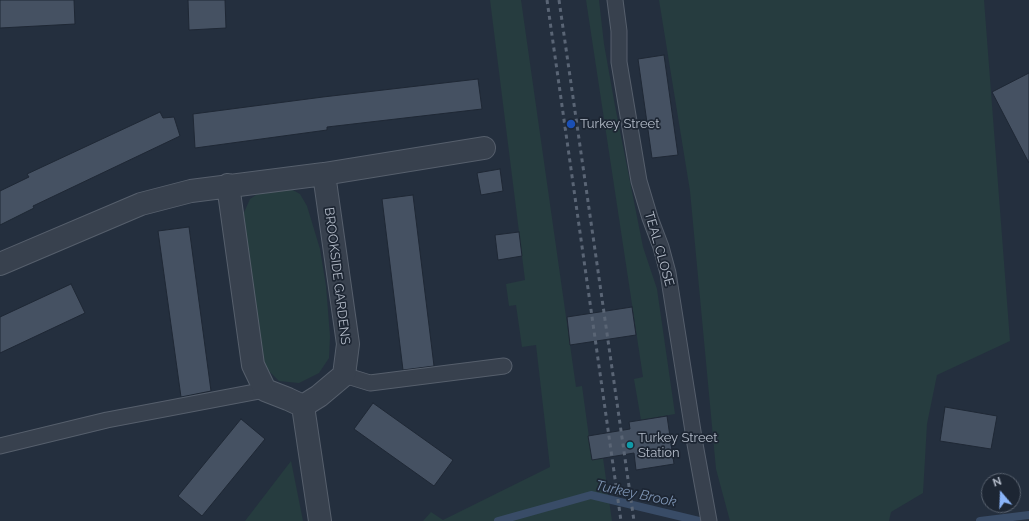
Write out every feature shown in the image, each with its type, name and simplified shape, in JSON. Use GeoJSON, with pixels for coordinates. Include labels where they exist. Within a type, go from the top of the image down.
{"type":"FeatureCollection","features":[{"type":"Feature","properties":{"kind":"street"},"geometry":{"type":"LineString","coordinates":[[0,264],[141,204],[191,191],[324,174],[484,148]]}},
{"type":"Feature","properties":{"kind":"street","name":"BROOKSIDE GARDENS"},"geometry":{"type":"LineString","coordinates":[[324,174],[348,344],[344,375]]}},
{"type":"Feature","properties":{"kind":"street"},"geometry":{"type":"LineString","coordinates":[[228,186],[253,365],[265,390],[303,406]]}},
{"type":"Feature","properties":{"kind":"street"},"geometry":{"type":"LineString","coordinates":[[303,406],[319,396],[344,375]]}},
{"type":"Feature","properties":{"kind":"street"},"geometry":{"type":"LineString","coordinates":[[303,406],[320,521]]}},
{"type":"Feature","properties":{"kind":"lane","name":"TEAL CLOSE"},"geometry":{"type":"LineString","coordinates":[[615,0],[619,31],[619,62],[639,182],[661,247],[668,273],[695,444],[708,515]]}},
{"type":"Feature","properties":{"kind":"lane"},"geometry":{"type":"LineString","coordinates":[[344,375],[370,383],[504,366]]}},
{"type":"Feature","properties":{"kind":"lane"},"geometry":{"type":"LineString","coordinates":[[0,446],[107,420],[265,390]]}},
{"type":"Feature","properties":{"kind":"green space"},"geometry":{"type":"Polygon","coordinates":[[[490,0],[521,0],[576,387],[582,386],[592,459],[603,458],[612,521],[423,521],[431,512],[443,520],[550,467],[536,345],[522,347],[516,305],[509,306],[506,284],[525,280],[490,0]]]}},
{"type":"Feature","properties":{"kind":"green space"},"geometry":{"type":"Polygon","coordinates":[[[586,0],[599,0],[604,44],[615,106],[643,247],[657,289],[675,414],[641,420],[634,379],[643,377],[586,0]]]}},
{"type":"Feature","properties":{"kind":"green space"},"geometry":{"type":"Polygon","coordinates":[[[659,0],[984,0],[1010,341],[937,375],[927,424],[923,493],[891,512],[889,521],[730,521],[716,469],[690,191],[659,0]]]}},
{"type":"Feature","properties":{"kind":"green space"},"geometry":{"type":"Polygon","coordinates":[[[265,189],[291,189],[300,194],[307,206],[320,249],[326,286],[330,336],[329,358],[319,373],[299,383],[279,381],[266,368],[259,347],[242,217],[250,199],[265,189]]]}},
{"type":"Feature","properties":{"kind":"green space"},"geometry":{"type":"Polygon","coordinates":[[[291,461],[303,521],[245,521],[291,461]]]}},
{"type":"Feature","properties":{"kind":"building"},"geometry":{"type":"Polygon","coordinates":[[[0,0],[74,0],[75,24],[0,28],[0,0]]]}},
{"type":"Feature","properties":{"kind":"building"},"geometry":{"type":"Polygon","coordinates":[[[188,0],[225,0],[226,28],[189,30],[188,0]]]}},
{"type":"Feature","properties":{"kind":"building"},"geometry":{"type":"Polygon","coordinates":[[[664,55],[678,155],[652,158],[638,59],[664,55]]]}},
{"type":"Feature","properties":{"kind":"building"},"geometry":{"type":"Polygon","coordinates":[[[1029,73],[1029,163],[992,92],[1029,73]]]}},
{"type":"Feature","properties":{"kind":"building"},"geometry":{"type":"Polygon","coordinates":[[[478,79],[482,109],[327,127],[327,130],[195,148],[193,114],[478,79]]]}},
{"type":"Feature","properties":{"kind":"building"},"geometry":{"type":"Polygon","coordinates":[[[160,112],[163,118],[174,117],[180,136],[33,206],[34,208],[0,225],[0,191],[29,177],[27,174],[160,112]]]}},
{"type":"Feature","properties":{"kind":"building"},"geometry":{"type":"Polygon","coordinates":[[[500,169],[503,191],[481,195],[477,173],[500,169]]]}},
{"type":"Feature","properties":{"kind":"building"},"geometry":{"type":"Polygon","coordinates":[[[413,195],[434,366],[403,370],[382,199],[413,195]]]}},
{"type":"Feature","properties":{"kind":"building"},"geometry":{"type":"Polygon","coordinates":[[[189,227],[211,391],[181,397],[158,231],[189,227]]]}},
{"type":"Feature","properties":{"kind":"building"},"geometry":{"type":"Polygon","coordinates":[[[519,232],[522,256],[498,260],[495,235],[519,232]]]}},
{"type":"Feature","properties":{"kind":"building"},"geometry":{"type":"Polygon","coordinates":[[[71,284],[85,313],[0,353],[0,317],[71,284]]]}},
{"type":"Feature","properties":{"kind":"building"},"geometry":{"type":"Polygon","coordinates":[[[632,307],[636,335],[570,345],[567,317],[632,307]]]}},
{"type":"Feature","properties":{"kind":"building"},"geometry":{"type":"Polygon","coordinates":[[[373,403],[453,460],[434,486],[354,429],[373,403]]]}},
{"type":"Feature","properties":{"kind":"building"},"geometry":{"type":"Polygon","coordinates":[[[945,407],[997,416],[991,449],[940,441],[945,407]]]}},
{"type":"Feature","properties":{"kind":"building","name":"Turkey Street Station"},"geometry":{"type":"Polygon","coordinates":[[[667,416],[674,464],[636,470],[634,453],[592,460],[588,436],[630,429],[629,422],[667,416]]]}},
{"type":"Feature","properties":{"kind":"building"},"geometry":{"type":"Polygon","coordinates":[[[241,419],[265,439],[202,516],[178,496],[241,419]]]}},
{"type":"Feature","properties":{"kind":"waterway","name":"Turkey Brook"},"geometry":{"type":"LineString","coordinates":[[498,521],[591,495],[699,521]]}},
{"type":"Feature","properties":{"kind":"waterway","name":"Turkey Brook"},"geometry":{"type":"LineString","coordinates":[[980,521],[1029,515]]}},
{"type":"Feature","properties":{"kind":"railway"},"geometry":{"type":"LineString","coordinates":[[547,0],[621,521]]}},
{"type":"Feature","properties":{"kind":"railway"},"geometry":{"type":"LineString","coordinates":[[559,0],[634,521]]}},
{"type":"Feature","properties":{"kind":"place","name":"Turkey Street"},"geometry":{"type":"Point","coordinates":[571,124]}},
{"type":"Feature","properties":{"kind":"place","name":"Turkey Street Station"},"geometry":{"type":"Point","coordinates":[630,445]}}]}
